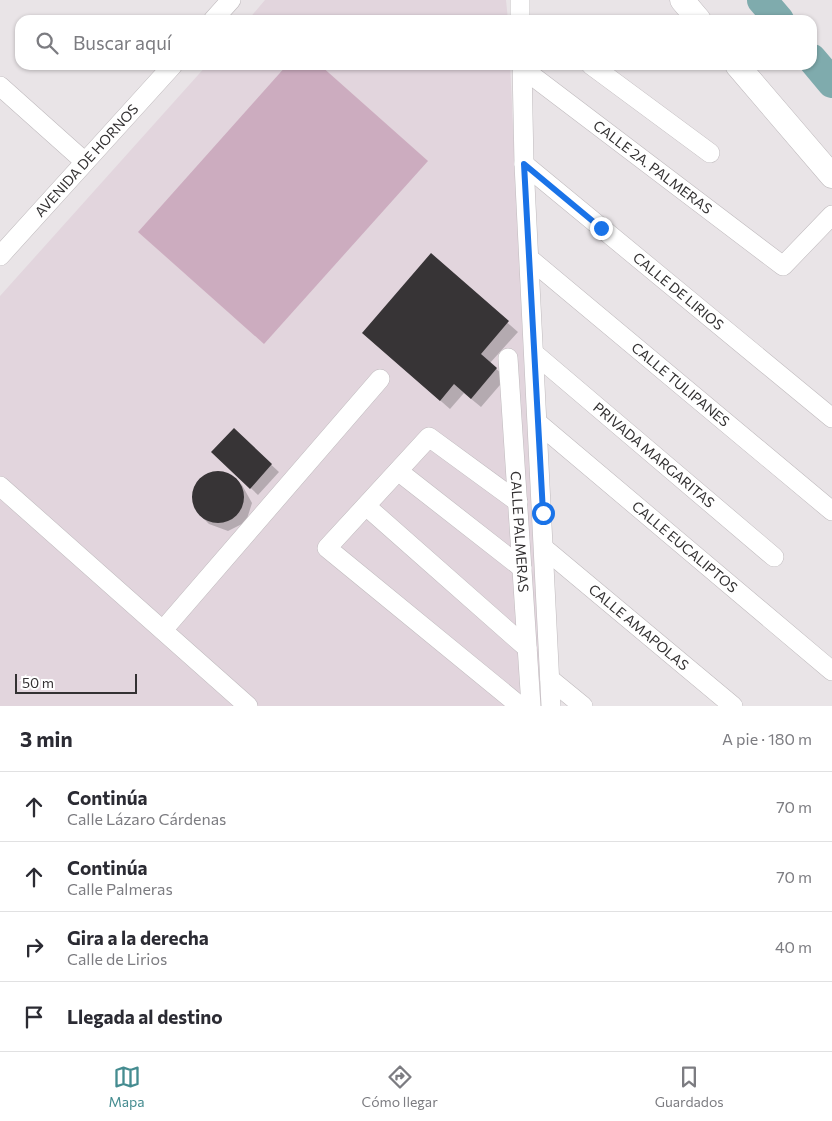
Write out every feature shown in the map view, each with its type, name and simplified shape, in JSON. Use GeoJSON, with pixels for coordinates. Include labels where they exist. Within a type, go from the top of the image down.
{"type":"FeatureCollection","features":[{"type":"Feature","properties":{"kind":"main road"},"geometry":{"type":"LineString","coordinates":[[682,0],[695,15]]}},
{"type":"Feature","properties":{"kind":"main road"},"geometry":{"type":"LineString","coordinates":[[741,70],[832,176]]}},
{"type":"Feature","properties":{"kind":"street"},"geometry":{"type":"LineString","coordinates":[[218,15],[231,0]]}},
{"type":"Feature","properties":{"kind":"street","name":"AVENIDA DE HORNOS"},"geometry":{"type":"LineString","coordinates":[[0,256],[168,70]]}},
{"type":"Feature","properties":{"kind":"street"},"geometry":{"type":"LineString","coordinates":[[522,70],[524,164],[545,549],[551,706]]}},
{"type":"Feature","properties":{"kind":"street","name":"CALLE 2A. PALMERAS"},"geometry":{"type":"LineString","coordinates":[[526,70],[783,266],[832,215]]}},
{"type":"Feature","properties":{"kind":"street"},"geometry":{"type":"LineString","coordinates":[[598,70],[710,153]]}},
{"type":"Feature","properties":{"kind":"street"},"geometry":{"type":"LineString","coordinates":[[0,86],[85,162]]}},
{"type":"Feature","properties":{"kind":"street","name":"CALLE DE LIRIOS"},"geometry":{"type":"LineString","coordinates":[[524,164],[832,418]]}},
{"type":"Feature","properties":{"kind":"street","name":"CALLE TULIPANES"},"geometry":{"type":"LineString","coordinates":[[530,259],[832,511]]}},
{"type":"Feature","properties":{"kind":"street","name":"PRIVADA MARGARITAS"},"geometry":{"type":"LineString","coordinates":[[534,348],[774,557]]}},
{"type":"Feature","properties":{"kind":"street","name":"CALLE PALMERAS"},"geometry":{"type":"LineString","coordinates":[[508,358],[531,706]]}},
{"type":"Feature","properties":{"kind":"street"},"geometry":{"type":"LineString","coordinates":[[163,630],[380,379]]}},
{"type":"Feature","properties":{"kind":"street","name":"CALLE EUCALIPTOS"},"geometry":{"type":"LineString","coordinates":[[538,423],[832,672]]}},
{"type":"Feature","properties":{"kind":"street"},"geometry":{"type":"LineString","coordinates":[[518,502],[429,437],[327,548],[520,706]]}},
{"type":"Feature","properties":{"kind":"street"},"geometry":{"type":"LineString","coordinates":[[398,471],[522,568]]}},
{"type":"Feature","properties":{"kind":"street"},"geometry":{"type":"LineString","coordinates":[[0,486],[248,706]]}},
{"type":"Feature","properties":{"kind":"street"},"geometry":{"type":"LineString","coordinates":[[366,506],[527,648]]}},
{"type":"Feature","properties":{"kind":"street","name":"CALLE AMAPOLAS"},"geometry":{"type":"LineString","coordinates":[[545,549],[733,706]]}},
{"type":"Feature","properties":{"kind":"street"},"geometry":{"type":"LineString","coordinates":[[550,679],[583,706]]}},
{"type":"Feature","properties":{"kind":"shaded area"},"geometry":{"type":"Polygon","coordinates":[[[265,0],[506,0],[508,15],[252,15],[265,0]]]}},
{"type":"Feature","properties":{"kind":"shaded area"},"geometry":{"type":"Polygon","coordinates":[[[203,70],[510,70],[542,706],[0,706],[0,296],[203,70]]]}},
{"type":"Feature","properties":{"kind":"shaded area"},"geometry":{"type":"Polygon","coordinates":[[[283,70],[326,70],[428,161],[264,344],[138,232],[283,70]]]}},
{"type":"Feature","properties":{"kind":"building"},"geometry":{"type":"Polygon","coordinates":[[[431,253],[509,321],[481,354],[497,368],[471,399],[454,384],[440,401],[362,333],[431,253]]]}},
{"type":"Feature","properties":{"kind":"building"},"geometry":{"type":"Polygon","coordinates":[[[234,428],[272,464],[250,489],[211,452],[234,428]]]}},
{"type":"Feature","properties":{"kind":"building"},"geometry":{"type":"Polygon","coordinates":[[[218,471],[228,473],[236,479],[242,487],[244,497],[242,507],[236,515],[228,521],[218,523],[208,521],[200,515],[194,507],[192,497],[194,487],[200,479],[208,473],[218,471]]]}},
{"type":"Feature","properties":{"kind":"waterway"},"geometry":{"type":"LineString","coordinates":[[762,0],[775,15]]}},
{"type":"Feature","properties":{"kind":"waterway"},"geometry":{"type":"LineString","coordinates":[[817,65],[832,83]]}},
{"type":"Feature","properties":{"kind":"route"},"geometry":{"type":"LineString","coordinates":[[543,513],[524,164],[601,228]]}}]}
